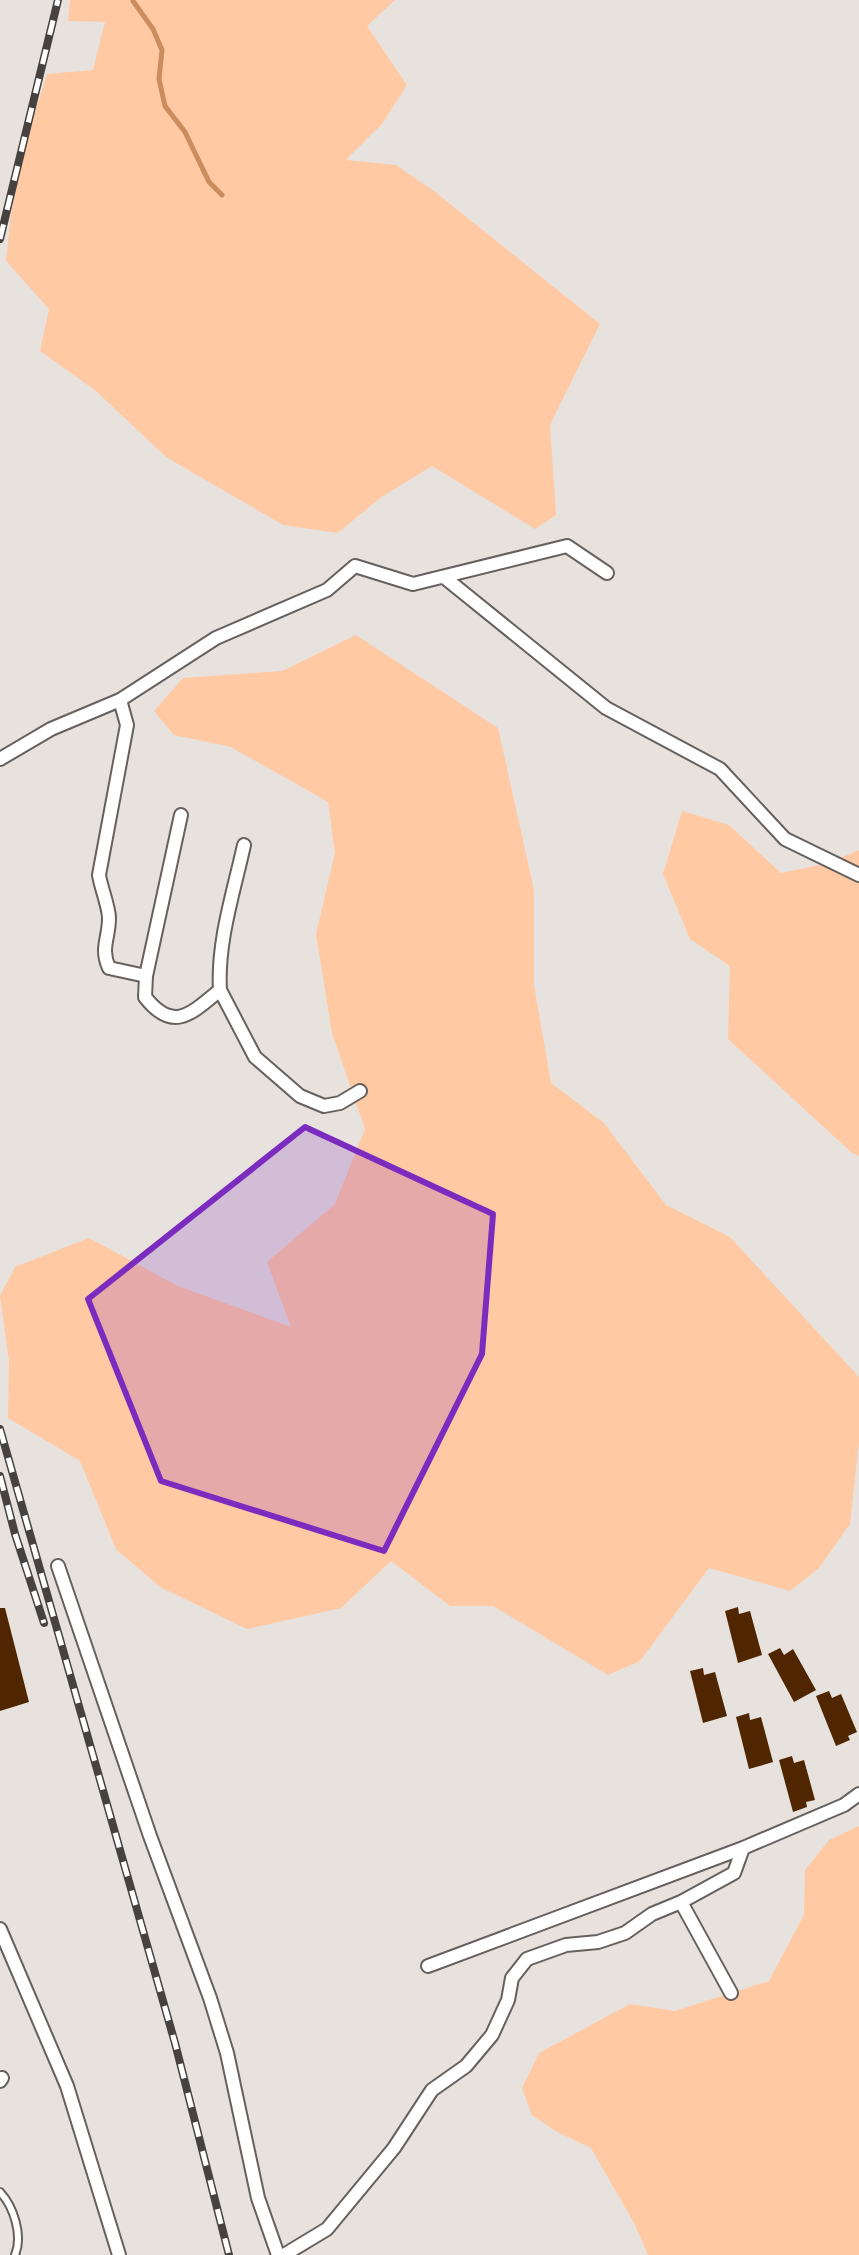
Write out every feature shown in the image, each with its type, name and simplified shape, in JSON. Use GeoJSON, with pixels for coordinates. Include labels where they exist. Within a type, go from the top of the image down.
{"type":"FeatureCollection","features":[{"type":"Feature","properties":{"kind":"street"},"geometry":{"type":"LineString","coordinates":[[0,759],[51,729],[120,700],[216,638],[327,590],[355,566],[413,584],[567,546],[607,573]]}},
{"type":"Feature","properties":{"kind":"street"},"geometry":{"type":"LineString","coordinates":[[444,577],[606,708],[720,769],[785,839],[859,875]]}},
{"type":"Feature","properties":{"kind":"street"},"geometry":{"type":"LineString","coordinates":[[120,700],[127,725],[99,875],[110,916],[104,956],[109,968],[146,976]]}},
{"type":"Feature","properties":{"kind":"street"},"geometry":{"type":"LineString","coordinates":[[181,815],[146,976],[145,997],[159,1014],[181,1018],[220,990]]}},
{"type":"Feature","properties":{"kind":"street"},"geometry":{"type":"LineString","coordinates":[[244,845],[222,950],[220,990],[255,1057],[300,1096],[324,1106],[340,1103],[360,1091]]}},
{"type":"Feature","properties":{"kind":"street"},"geometry":{"type":"LineString","coordinates":[[58,1566],[150,1836],[210,1998],[227,2053],[258,2198],[278,2255]]}},
{"type":"Feature","properties":{"kind":"street"},"geometry":{"type":"LineString","coordinates":[[428,1966],[743,1848],[844,1805],[859,1794]]}},
{"type":"Feature","properties":{"kind":"street"},"geometry":{"type":"LineString","coordinates":[[284,2255],[327,2229],[394,2148],[432,2090],[466,2066],[492,2035],[508,2000],[512,1978],[527,1959],[566,1945],[598,1942],[625,1933],[652,1914],[734,1873],[743,1848]]}},
{"type":"Feature","properties":{"kind":"street"},"geometry":{"type":"LineString","coordinates":[[681,1902],[731,1993]]}},
{"type":"Feature","properties":{"kind":"street"},"geometry":{"type":"LineString","coordinates":[[0,1929],[67,2086],[119,2255]]}},
{"type":"Feature","properties":{"kind":"lane"},"geometry":{"type":"LineString","coordinates":[[0,2192],[13,2213],[20,2245],[15,2255]]}},
{"type":"Feature","properties":{"kind":"highlighted area"},"geometry":{"type":"Polygon","coordinates":[[[305,1127],[493,1214],[482,1354],[384,1551],[161,1481],[88,1299],[305,1127]]]}},
{"type":"Feature","properties":{"kind":"shaded area"},"geometry":{"type":"Polygon","coordinates":[[[70,0],[395,0],[367,26],[407,85],[382,124],[346,160],[396,165],[434,191],[600,324],[550,425],[556,515],[535,529],[432,466],[380,498],[338,533],[283,525],[166,457],[96,391],[40,351],[49,309],[6,261],[22,154],[47,74],[93,70],[105,22],[68,21],[70,0]]]}},
{"type":"Feature","properties":{"kind":"shaded area"},"geometry":{"type":"Polygon","coordinates":[[[356,635],[498,728],[534,890],[534,985],[551,1083],[604,1123],[666,1205],[730,1237],[859,1377],[859,1442],[850,1524],[819,1568],[790,1591],[709,1568],[640,1661],[608,1675],[493,1606],[450,1606],[391,1561],[341,1608],[247,1629],[160,1587],[116,1549],[80,1461],[8,1418],[9,1361],[0,1296],[15,1267],[89,1238],[178,1286],[291,1327],[267,1262],[335,1204],[365,1129],[332,1033],[316,934],[335,853],[328,802],[231,747],[174,735],[154,711],[183,678],[282,671],[356,635]]]}},
{"type":"Feature","properties":{"kind":"shaded area"},"geometry":{"type":"Polygon","coordinates":[[[682,811],[729,825],[781,873],[829,863],[859,850],[859,1156],[852,1153],[728,1039],[730,966],[690,939],[663,874],[682,811]]]}},
{"type":"Feature","properties":{"kind":"shaded area"},"geometry":{"type":"Polygon","coordinates":[[[859,1826],[859,2255],[648,2255],[634,2223],[591,2148],[557,2132],[532,2115],[522,2088],[539,2053],[630,2004],[675,2011],[769,1981],[804,1915],[805,1870],[829,1840],[859,1826]]]}},
{"type":"Feature","properties":{"kind":"building"},"geometry":{"type":"Polygon","coordinates":[[[738,1607],[739,1614],[750,1611],[762,1655],[738,1663],[725,1611],[738,1607]]]}},
{"type":"Feature","properties":{"kind":"building"},"geometry":{"type":"Polygon","coordinates":[[[0,1608],[5,1608],[29,1702],[0,1711],[0,1608]]]}},
{"type":"Feature","properties":{"kind":"building"},"geometry":{"type":"Polygon","coordinates":[[[780,1648],[784,1655],[793,1649],[816,1690],[794,1702],[768,1654],[780,1648]]]}},
{"type":"Feature","properties":{"kind":"building"},"geometry":{"type":"Polygon","coordinates":[[[703,1668],[704,1675],[715,1672],[727,1716],[703,1723],[690,1671],[703,1668]]]}},
{"type":"Feature","properties":{"kind":"building"},"geometry":{"type":"Polygon","coordinates":[[[829,1691],[832,1698],[841,1694],[857,1732],[848,1736],[850,1740],[836,1746],[816,1696],[829,1691]]]}},
{"type":"Feature","properties":{"kind":"building"},"geometry":{"type":"Polygon","coordinates":[[[749,1713],[750,1720],[761,1717],[773,1762],[749,1769],[736,1717],[749,1713]]]}},
{"type":"Feature","properties":{"kind":"building"},"geometry":{"type":"Polygon","coordinates":[[[792,1756],[794,1763],[804,1760],[815,1800],[806,1802],[807,1807],[793,1812],[779,1760],[792,1756]]]}},
{"type":"Feature","properties":{"kind":"waterway"},"geometry":{"type":"LineString","coordinates":[[133,1],[153,29],[162,50],[159,79],[165,106],[185,132],[209,182],[222,195]]}},
{"type":"Feature","properties":{"kind":"railway"},"geometry":{"type":"LineString","coordinates":[[0,239],[58,0]]}},
{"type":"Feature","properties":{"kind":"railway"},"geometry":{"type":"LineString","coordinates":[[0,1429],[175,2043],[229,2255]]}},
{"type":"Feature","properties":{"kind":"railway"},"geometry":{"type":"LineString","coordinates":[[0,1476],[44,1623]]}}]}
